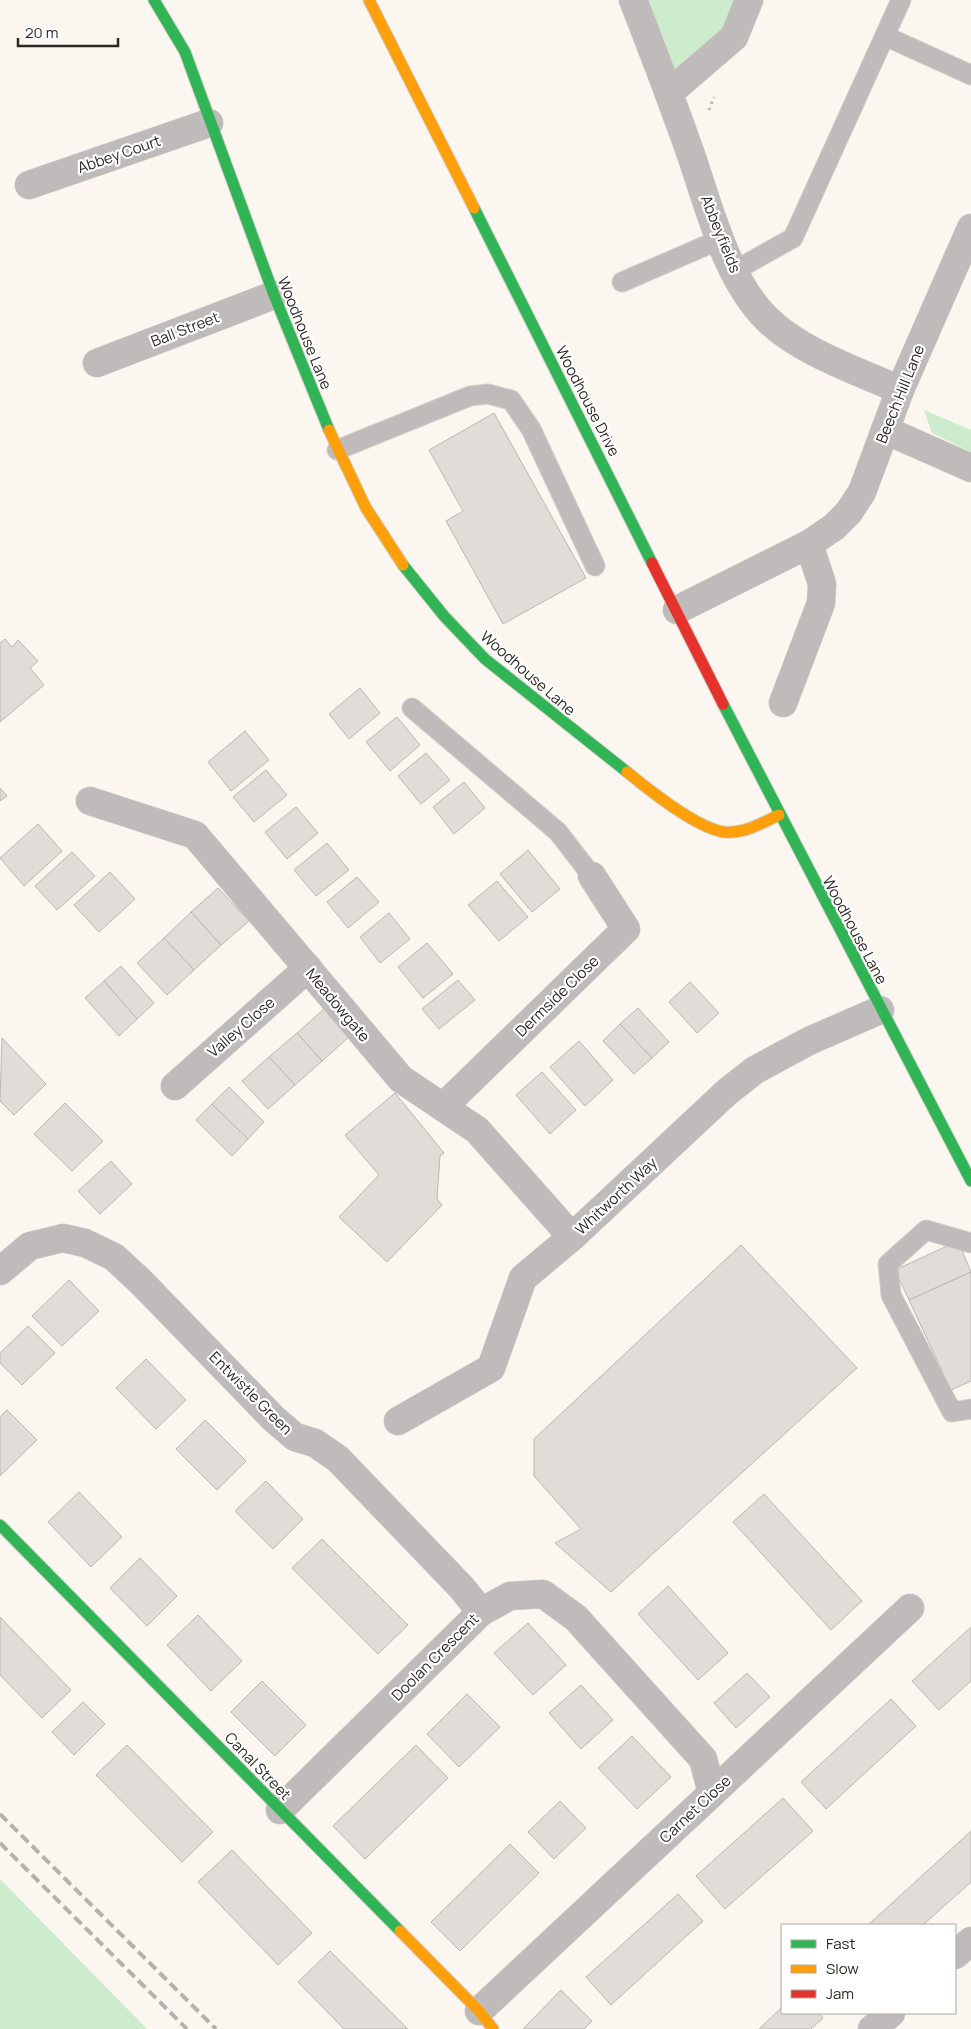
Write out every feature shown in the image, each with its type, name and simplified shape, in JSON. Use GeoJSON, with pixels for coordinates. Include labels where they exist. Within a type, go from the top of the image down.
{"type":"FeatureCollection","features":[{"type":"Feature","properties":{"kind":"street","name":"Woodhouse Lane"},"geometry":{"type":"LineString","coordinates":[[154,0],[184,52],[274,295],[337,450],[366,508],[402,565],[444,616],[485,659],[647,788],[704,826],[725,832],[746,830],[778,815],[971,1181]]}},
{"type":"Feature","properties":{"kind":"street","name":"Woodhouse Drive"},"geometry":{"type":"LineString","coordinates":[[369,0],[677,610],[778,815]]}},
{"type":"Feature","properties":{"kind":"street","name":"Abbeyfields"},"geometry":{"type":"LineString","coordinates":[[633,0],[669,93],[721,239],[734,271],[754,304],[767,320],[787,336],[817,352],[900,390]]}},
{"type":"Feature","properties":{"kind":"street"},"geometry":{"type":"LineString","coordinates":[[669,93],[734,37],[749,0]]}},
{"type":"Feature","properties":{"kind":"street","name":"Abbey Court"},"geometry":{"type":"LineString","coordinates":[[29,185],[209,123]]}},
{"type":"Feature","properties":{"kind":"street","name":"Beech Hill Lane"},"geometry":{"type":"LineString","coordinates":[[677,610],[809,544],[834,527],[849,512],[862,492],[900,390],[971,228]]}},
{"type":"Feature","properties":{"kind":"street","name":"Ball Street"},"geometry":{"type":"LineString","coordinates":[[97,363],[274,295]]}},
{"type":"Feature","properties":{"kind":"street"},"geometry":{"type":"LineString","coordinates":[[885,430],[971,468]]}},
{"type":"Feature","properties":{"kind":"street"},"geometry":{"type":"LineString","coordinates":[[783,703],[821,603],[822,584],[809,544]]}},
{"type":"Feature","properties":{"kind":"street","name":"Meadowgate"},"geometry":{"type":"LineString","coordinates":[[90,801],[195,835],[401,1078],[477,1130],[572,1237]]}},
{"type":"Feature","properties":{"kind":"street","name":"Dermside Close"},"geometry":{"type":"LineString","coordinates":[[443,1107],[626,929],[592,876]]}},
{"type":"Feature","properties":{"kind":"street","name":"Valley Close"},"geometry":{"type":"LineString","coordinates":[[174,1086],[308,968]]}},
{"type":"Feature","properties":{"kind":"street","name":"Whitworth Way"},"geometry":{"type":"LineString","coordinates":[[398,1421],[491,1368],[523,1278],[572,1237],[727,1092],[755,1070],[809,1041],[880,1010]]}},
{"type":"Feature","properties":{"kind":"street","name":"Entwistle Green"},"geometry":{"type":"LineString","coordinates":[[0,1270],[30,1246],[63,1238],[85,1243],[114,1257],[141,1282],[273,1418],[295,1437],[315,1443],[338,1459],[462,1588],[481,1612]]}},
{"type":"Feature","properties":{"kind":"street","name":"Canal Street"},"geometry":{"type":"LineString","coordinates":[[0,1525],[486,2020]]}},
{"type":"Feature","properties":{"kind":"street","name":"Doolan Crescent"},"geometry":{"type":"LineString","coordinates":[[280,1810],[481,1612],[510,1596],[543,1594],[576,1618],[703,1759],[712,1793]]}},
{"type":"Feature","properties":{"kind":"street","name":"Carnet Close"},"geometry":{"type":"LineString","coordinates":[[486,2020],[712,1793],[910,1608]]}},
{"type":"Feature","properties":{"kind":"street"},"geometry":{"type":"LineString","coordinates":[[956,1955],[971,1941]]}},
{"type":"Feature","properties":{"kind":"street"},"geometry":{"type":"LineString","coordinates":[[872,2029],[890,2014]]}},
{"type":"Feature","properties":{"kind":"lane"},"geometry":{"type":"LineString","coordinates":[[734,271],[793,238],[901,0]]}},
{"type":"Feature","properties":{"kind":"lane"},"geometry":{"type":"LineString","coordinates":[[885,36],[971,75]]}},
{"type":"Feature","properties":{"kind":"lane"},"geometry":{"type":"LineString","coordinates":[[622,282],[721,239]]}},
{"type":"Feature","properties":{"kind":"lane"},"geometry":{"type":"LineString","coordinates":[[337,450],[470,396],[488,394],[511,400],[531,430],[595,566]]}},
{"type":"Feature","properties":{"kind":"lane"},"geometry":{"type":"LineString","coordinates":[[412,708],[558,832],[592,876]]}},
{"type":"Feature","properties":{"kind":"lane"},"geometry":{"type":"LineString","coordinates":[[971,1244],[926,1230],[888,1264],[891,1295],[952,1412],[971,1409]]}},
{"type":"Feature","properties":{"kind":"green space"},"geometry":{"type":"Polygon","coordinates":[[[633,0],[750,0],[669,93],[633,0]]]}},
{"type":"Feature","properties":{"kind":"green space"},"geometry":{"type":"Polygon","coordinates":[[[924,410],[971,430],[971,452],[932,433],[924,410]]]}},
{"type":"Feature","properties":{"kind":"green space"},"geometry":{"type":"Polygon","coordinates":[[[0,1879],[147,2029],[0,2029],[0,1879]]]}},
{"type":"Feature","properties":{"kind":"building"},"geometry":{"type":"Polygon","coordinates":[[[494,413],[586,578],[503,624],[446,521],[463,511],[429,450],[494,413]]]}},
{"type":"Feature","properties":{"kind":"building"},"geometry":{"type":"Polygon","coordinates":[[[5,639],[12,647],[18,640],[38,661],[30,668],[44,685],[0,722],[0,643],[5,639]]]}},
{"type":"Feature","properties":{"kind":"building"},"geometry":{"type":"Polygon","coordinates":[[[360,688],[380,713],[349,739],[329,714],[360,688]]]}},
{"type":"Feature","properties":{"kind":"building"},"geometry":{"type":"Polygon","coordinates":[[[397,717],[420,745],[390,771],[366,742],[397,717]]]}},
{"type":"Feature","properties":{"kind":"building"},"geometry":{"type":"Polygon","coordinates":[[[245,731],[269,760],[231,791],[208,762],[245,731]]]}},
{"type":"Feature","properties":{"kind":"building"},"geometry":{"type":"Polygon","coordinates":[[[426,753],[450,780],[421,804],[398,776],[426,753]]]}},
{"type":"Feature","properties":{"kind":"building"},"geometry":{"type":"Polygon","coordinates":[[[266,770],[287,795],[254,822],[233,797],[266,770]]]}},
{"type":"Feature","properties":{"kind":"building"},"geometry":{"type":"Polygon","coordinates":[[[464,782],[485,808],[454,834],[433,807],[464,782]]]}},
{"type":"Feature","properties":{"kind":"building"},"geometry":{"type":"Polygon","coordinates":[[[0,788],[7,796],[0,801],[0,788]]]}},
{"type":"Feature","properties":{"kind":"building"},"geometry":{"type":"Polygon","coordinates":[[[296,807],[318,833],[287,859],[265,832],[296,807]]]}},
{"type":"Feature","properties":{"kind":"building"},"geometry":{"type":"Polygon","coordinates":[[[38,824],[62,851],[24,886],[0,858],[38,824]]]}},
{"type":"Feature","properties":{"kind":"building"},"geometry":{"type":"Polygon","coordinates":[[[327,843],[349,870],[316,896],[294,870],[327,843]]]}},
{"type":"Feature","properties":{"kind":"building"},"geometry":{"type":"Polygon","coordinates":[[[528,850],[560,889],[532,912],[500,874],[528,850]]]}},
{"type":"Feature","properties":{"kind":"building"},"geometry":{"type":"Polygon","coordinates":[[[72,852],[95,876],[57,910],[35,886],[72,852]]]}},
{"type":"Feature","properties":{"kind":"building"},"geometry":{"type":"Polygon","coordinates":[[[110,872],[135,899],[99,932],[74,905],[110,872]]]}},
{"type":"Feature","properties":{"kind":"building"},"geometry":{"type":"Polygon","coordinates":[[[357,877],[379,902],[348,928],[327,902],[357,877]]]}},
{"type":"Feature","properties":{"kind":"building"},"geometry":{"type":"Polygon","coordinates":[[[497,881],[528,917],[499,941],[468,905],[497,881]]]}},
{"type":"Feature","properties":{"kind":"building"},"geometry":{"type":"Polygon","coordinates":[[[218,888],[249,921],[221,945],[191,912],[218,888]]]}},
{"type":"Feature","properties":{"kind":"building"},"geometry":{"type":"Polygon","coordinates":[[[191,912],[221,945],[194,970],[164,938],[191,912]]]}},
{"type":"Feature","properties":{"kind":"building"},"geometry":{"type":"Polygon","coordinates":[[[389,913],[410,939],[380,963],[360,937],[389,913]]]}},
{"type":"Feature","properties":{"kind":"building"},"geometry":{"type":"Polygon","coordinates":[[[164,938],[194,970],[167,995],[137,963],[164,938]]]}},
{"type":"Feature","properties":{"kind":"building"},"geometry":{"type":"Polygon","coordinates":[[[427,943],[453,974],[423,998],[398,967],[427,943]]]}},
{"type":"Feature","properties":{"kind":"building"},"geometry":{"type":"Polygon","coordinates":[[[121,966],[154,1003],[137,1019],[104,981],[121,966]]]}},
{"type":"Feature","properties":{"kind":"building"},"geometry":{"type":"Polygon","coordinates":[[[458,980],[475,1000],[439,1029],[422,1009],[458,980]]]}},
{"type":"Feature","properties":{"kind":"building"},"geometry":{"type":"Polygon","coordinates":[[[104,981],[137,1019],[119,1036],[85,998],[104,981]]]}},
{"type":"Feature","properties":{"kind":"building"},"geometry":{"type":"Polygon","coordinates":[[[690,982],[719,1013],[697,1033],[669,1002],[690,982]]]}},
{"type":"Feature","properties":{"kind":"building"},"geometry":{"type":"Polygon","coordinates":[[[638,1008],[669,1042],[652,1058],[620,1024],[638,1008]]]}},
{"type":"Feature","properties":{"kind":"building"},"geometry":{"type":"Polygon","coordinates":[[[324,1009],[349,1037],[322,1061],[297,1033],[324,1009]]]}},
{"type":"Feature","properties":{"kind":"building"},"geometry":{"type":"Polygon","coordinates":[[[620,1024],[652,1058],[634,1074],[603,1041],[620,1024]]]}},
{"type":"Feature","properties":{"kind":"building"},"geometry":{"type":"Polygon","coordinates":[[[297,1033],[322,1061],[295,1085],[269,1057],[297,1033]]]}},
{"type":"Feature","properties":{"kind":"building"},"geometry":{"type":"Polygon","coordinates":[[[2,1038],[46,1084],[14,1115],[0,1101],[2,1038]]]}},
{"type":"Feature","properties":{"kind":"building"},"geometry":{"type":"Polygon","coordinates":[[[579,1041],[613,1080],[585,1106],[550,1067],[579,1041]]]}},
{"type":"Feature","properties":{"kind":"building"},"geometry":{"type":"Polygon","coordinates":[[[269,1057],[295,1085],[268,1109],[242,1081],[269,1057]]]}},
{"type":"Feature","properties":{"kind":"building"},"geometry":{"type":"Polygon","coordinates":[[[542,1072],[576,1110],[550,1134],[516,1095],[542,1072]]]}},
{"type":"Feature","properties":{"kind":"building"},"geometry":{"type":"Polygon","coordinates":[[[229,1087],[264,1122],[248,1139],[212,1104],[229,1087]]]}},
{"type":"Feature","properties":{"kind":"building"},"geometry":{"type":"Polygon","coordinates":[[[395,1093],[444,1153],[440,1156],[437,1199],[442,1205],[387,1262],[339,1217],[379,1175],[345,1135],[395,1093]]]}},
{"type":"Feature","properties":{"kind":"building"},"geometry":{"type":"Polygon","coordinates":[[[65,1103],[103,1141],[72,1171],[34,1134],[65,1103]]]}},
{"type":"Feature","properties":{"kind":"building"},"geometry":{"type":"Polygon","coordinates":[[[212,1104],[248,1139],[232,1156],[196,1120],[212,1104]]]}},
{"type":"Feature","properties":{"kind":"building"},"geometry":{"type":"Polygon","coordinates":[[[111,1161],[132,1184],[100,1214],[78,1191],[111,1161]]]}},
{"type":"Feature","properties":{"kind":"building"},"geometry":{"type":"Polygon","coordinates":[[[958,1241],[971,1272],[909,1300],[895,1270],[958,1241]]]}},
{"type":"Feature","properties":{"kind":"building"},"geometry":{"type":"Polygon","coordinates":[[[741,1245],[857,1368],[611,1592],[555,1543],[581,1529],[534,1476],[534,1439],[741,1245]]]}},
{"type":"Feature","properties":{"kind":"building"},"geometry":{"type":"Polygon","coordinates":[[[971,1272],[971,1381],[951,1390],[909,1300],[971,1272]]]}},
{"type":"Feature","properties":{"kind":"building"},"geometry":{"type":"Polygon","coordinates":[[[69,1280],[99,1311],[62,1346],[32,1316],[69,1280]]]}},
{"type":"Feature","properties":{"kind":"building"},"geometry":{"type":"Polygon","coordinates":[[[28,1326],[55,1353],[22,1385],[0,1363],[0,1353],[28,1326]]]}},
{"type":"Feature","properties":{"kind":"building"},"geometry":{"type":"Polygon","coordinates":[[[146,1359],[186,1400],[156,1429],[116,1388],[146,1359]]]}},
{"type":"Feature","properties":{"kind":"building"},"geometry":{"type":"Polygon","coordinates":[[[7,1410],[37,1440],[0,1476],[0,1417],[7,1410]]]}},
{"type":"Feature","properties":{"kind":"building"},"geometry":{"type":"Polygon","coordinates":[[[205,1420],[246,1461],[217,1490],[176,1449],[205,1420]]]}},
{"type":"Feature","properties":{"kind":"building"},"geometry":{"type":"Polygon","coordinates":[[[266,1481],[303,1519],[273,1549],[235,1511],[266,1481]]]}},
{"type":"Feature","properties":{"kind":"building"},"geometry":{"type":"Polygon","coordinates":[[[79,1492],[122,1537],[91,1567],[48,1522],[79,1492]]]}},
{"type":"Feature","properties":{"kind":"building"},"geometry":{"type":"Polygon","coordinates":[[[764,1494],[862,1601],[831,1630],[733,1522],[764,1494]]]}},
{"type":"Feature","properties":{"kind":"building"},"geometry":{"type":"Polygon","coordinates":[[[322,1539],[408,1625],[378,1654],[292,1568],[322,1539]]]}},
{"type":"Feature","properties":{"kind":"building"},"geometry":{"type":"Polygon","coordinates":[[[140,1558],[177,1596],[147,1626],[110,1588],[140,1558]]]}},
{"type":"Feature","properties":{"kind":"building"},"geometry":{"type":"Polygon","coordinates":[[[668,1586],[728,1653],[698,1680],[638,1614],[668,1586]]]}},
{"type":"Feature","properties":{"kind":"building"},"geometry":{"type":"Polygon","coordinates":[[[198,1615],[242,1661],[211,1691],[167,1645],[198,1615]]]}},
{"type":"Feature","properties":{"kind":"building"},"geometry":{"type":"Polygon","coordinates":[[[0,1617],[71,1690],[42,1718],[0,1675],[0,1617]]]}},
{"type":"Feature","properties":{"kind":"building"},"geometry":{"type":"Polygon","coordinates":[[[528,1623],[566,1665],[533,1695],[494,1653],[528,1623]]]}},
{"type":"Feature","properties":{"kind":"building"},"geometry":{"type":"Polygon","coordinates":[[[971,1627],[971,1681],[939,1710],[912,1681],[971,1627]]]}},
{"type":"Feature","properties":{"kind":"building"},"geometry":{"type":"Polygon","coordinates":[[[747,1673],[770,1697],[736,1728],[714,1703],[747,1673]]]}},
{"type":"Feature","properties":{"kind":"building"},"geometry":{"type":"Polygon","coordinates":[[[262,1681],[306,1725],[275,1756],[231,1712],[262,1681]]]}},
{"type":"Feature","properties":{"kind":"building"},"geometry":{"type":"Polygon","coordinates":[[[581,1685],[613,1720],[581,1749],[549,1713],[581,1685]]]}},
{"type":"Feature","properties":{"kind":"building"},"geometry":{"type":"Polygon","coordinates":[[[467,1694],[500,1727],[459,1767],[427,1734],[467,1694]]]}},
{"type":"Feature","properties":{"kind":"building"},"geometry":{"type":"Polygon","coordinates":[[[891,1699],[916,1726],[826,1809],[801,1782],[891,1699]]]}},
{"type":"Feature","properties":{"kind":"building"},"geometry":{"type":"Polygon","coordinates":[[[83,1702],[105,1724],[74,1755],[52,1732],[83,1702]]]}},
{"type":"Feature","properties":{"kind":"building"},"geometry":{"type":"Polygon","coordinates":[[[632,1736],[671,1777],[637,1809],[598,1768],[632,1736]]]}},
{"type":"Feature","properties":{"kind":"building"},"geometry":{"type":"Polygon","coordinates":[[[127,1745],[213,1832],[182,1862],[96,1775],[127,1745]]]}},
{"type":"Feature","properties":{"kind":"building"},"geometry":{"type":"Polygon","coordinates":[[[416,1745],[448,1778],[365,1859],[333,1826],[416,1745]]]}},
{"type":"Feature","properties":{"kind":"building"},"geometry":{"type":"Polygon","coordinates":[[[783,1798],[813,1831],[725,1909],[696,1876],[783,1798]]]}},
{"type":"Feature","properties":{"kind":"building"},"geometry":{"type":"Polygon","coordinates":[[[560,1801],[586,1828],[554,1859],[528,1832],[560,1801]]]}},
{"type":"Feature","properties":{"kind":"building"},"geometry":{"type":"Polygon","coordinates":[[[971,1831],[971,1882],[924,1924],[869,1924],[971,1831]]]}},
{"type":"Feature","properties":{"kind":"building"},"geometry":{"type":"Polygon","coordinates":[[[510,1844],[539,1873],[460,1951],[431,1922],[510,1844]]]}},
{"type":"Feature","properties":{"kind":"building"},"geometry":{"type":"Polygon","coordinates":[[[232,1850],[312,1933],[278,1965],[198,1882],[232,1850]]]}},
{"type":"Feature","properties":{"kind":"building"},"geometry":{"type":"Polygon","coordinates":[[[678,1894],[703,1921],[611,2005],[586,1977],[678,1894]]]}},
{"type":"Feature","properties":{"kind":"building"},"geometry":{"type":"Polygon","coordinates":[[[330,1951],[408,2029],[344,2029],[298,1982],[330,1951]]]}},
{"type":"Feature","properties":{"kind":"building"},"geometry":{"type":"Polygon","coordinates":[[[561,1990],[592,2021],[584,2029],[523,2029],[561,1990]]]}},
{"type":"Feature","properties":{"kind":"building"},"geometry":{"type":"Polygon","coordinates":[[[781,2008],[781,2014],[820,2014],[823,2018],[811,2029],[759,2029],[781,2008]]]}},
{"type":"Feature","properties":{"kind":"railway"},"geometry":{"type":"LineString","coordinates":[[0,1814],[216,2029]]}},
{"type":"Feature","properties":{"kind":"railway"},"geometry":{"type":"LineString","coordinates":[[0,1843],[187,2029]]}},
{"type":"Feature","properties":{"kind":"traffic: fast"},"geometry":{"type":"LineString","coordinates":[[154,0],[185,52],[274,295],[329,430]]}},
{"type":"Feature","properties":{"kind":"traffic: fast"},"geometry":{"type":"LineString","coordinates":[[474,208],[652,563]]}},
{"type":"Feature","properties":{"kind":"traffic: fast"},"geometry":{"type":"LineString","coordinates":[[403,565],[444,616],[485,659],[627,772]]}},
{"type":"Feature","properties":{"kind":"traffic: fast"},"geometry":{"type":"LineString","coordinates":[[723,704],[971,1181]]}},
{"type":"Feature","properties":{"kind":"traffic: fast"},"geometry":{"type":"LineString","coordinates":[[0,1525],[400,1931]]}},
{"type":"Feature","properties":{"kind":"traffic: slow"},"geometry":{"type":"LineString","coordinates":[[369,0],[474,208]]}},
{"type":"Feature","properties":{"kind":"traffic: slow"},"geometry":{"type":"LineString","coordinates":[[329,430],[366,508],[403,565]]}},
{"type":"Feature","properties":{"kind":"traffic: slow"},"geometry":{"type":"LineString","coordinates":[[627,772],[673,807],[713,829],[724,832],[739,831],[779,815]]}},
{"type":"Feature","properties":{"kind":"traffic: slow"},"geometry":{"type":"LineString","coordinates":[[400,1931],[479,2011],[493,2029]]}},
{"type":"Feature","properties":{"kind":"traffic: jam"},"geometry":{"type":"LineString","coordinates":[[652,563],[723,704]]}}]}
